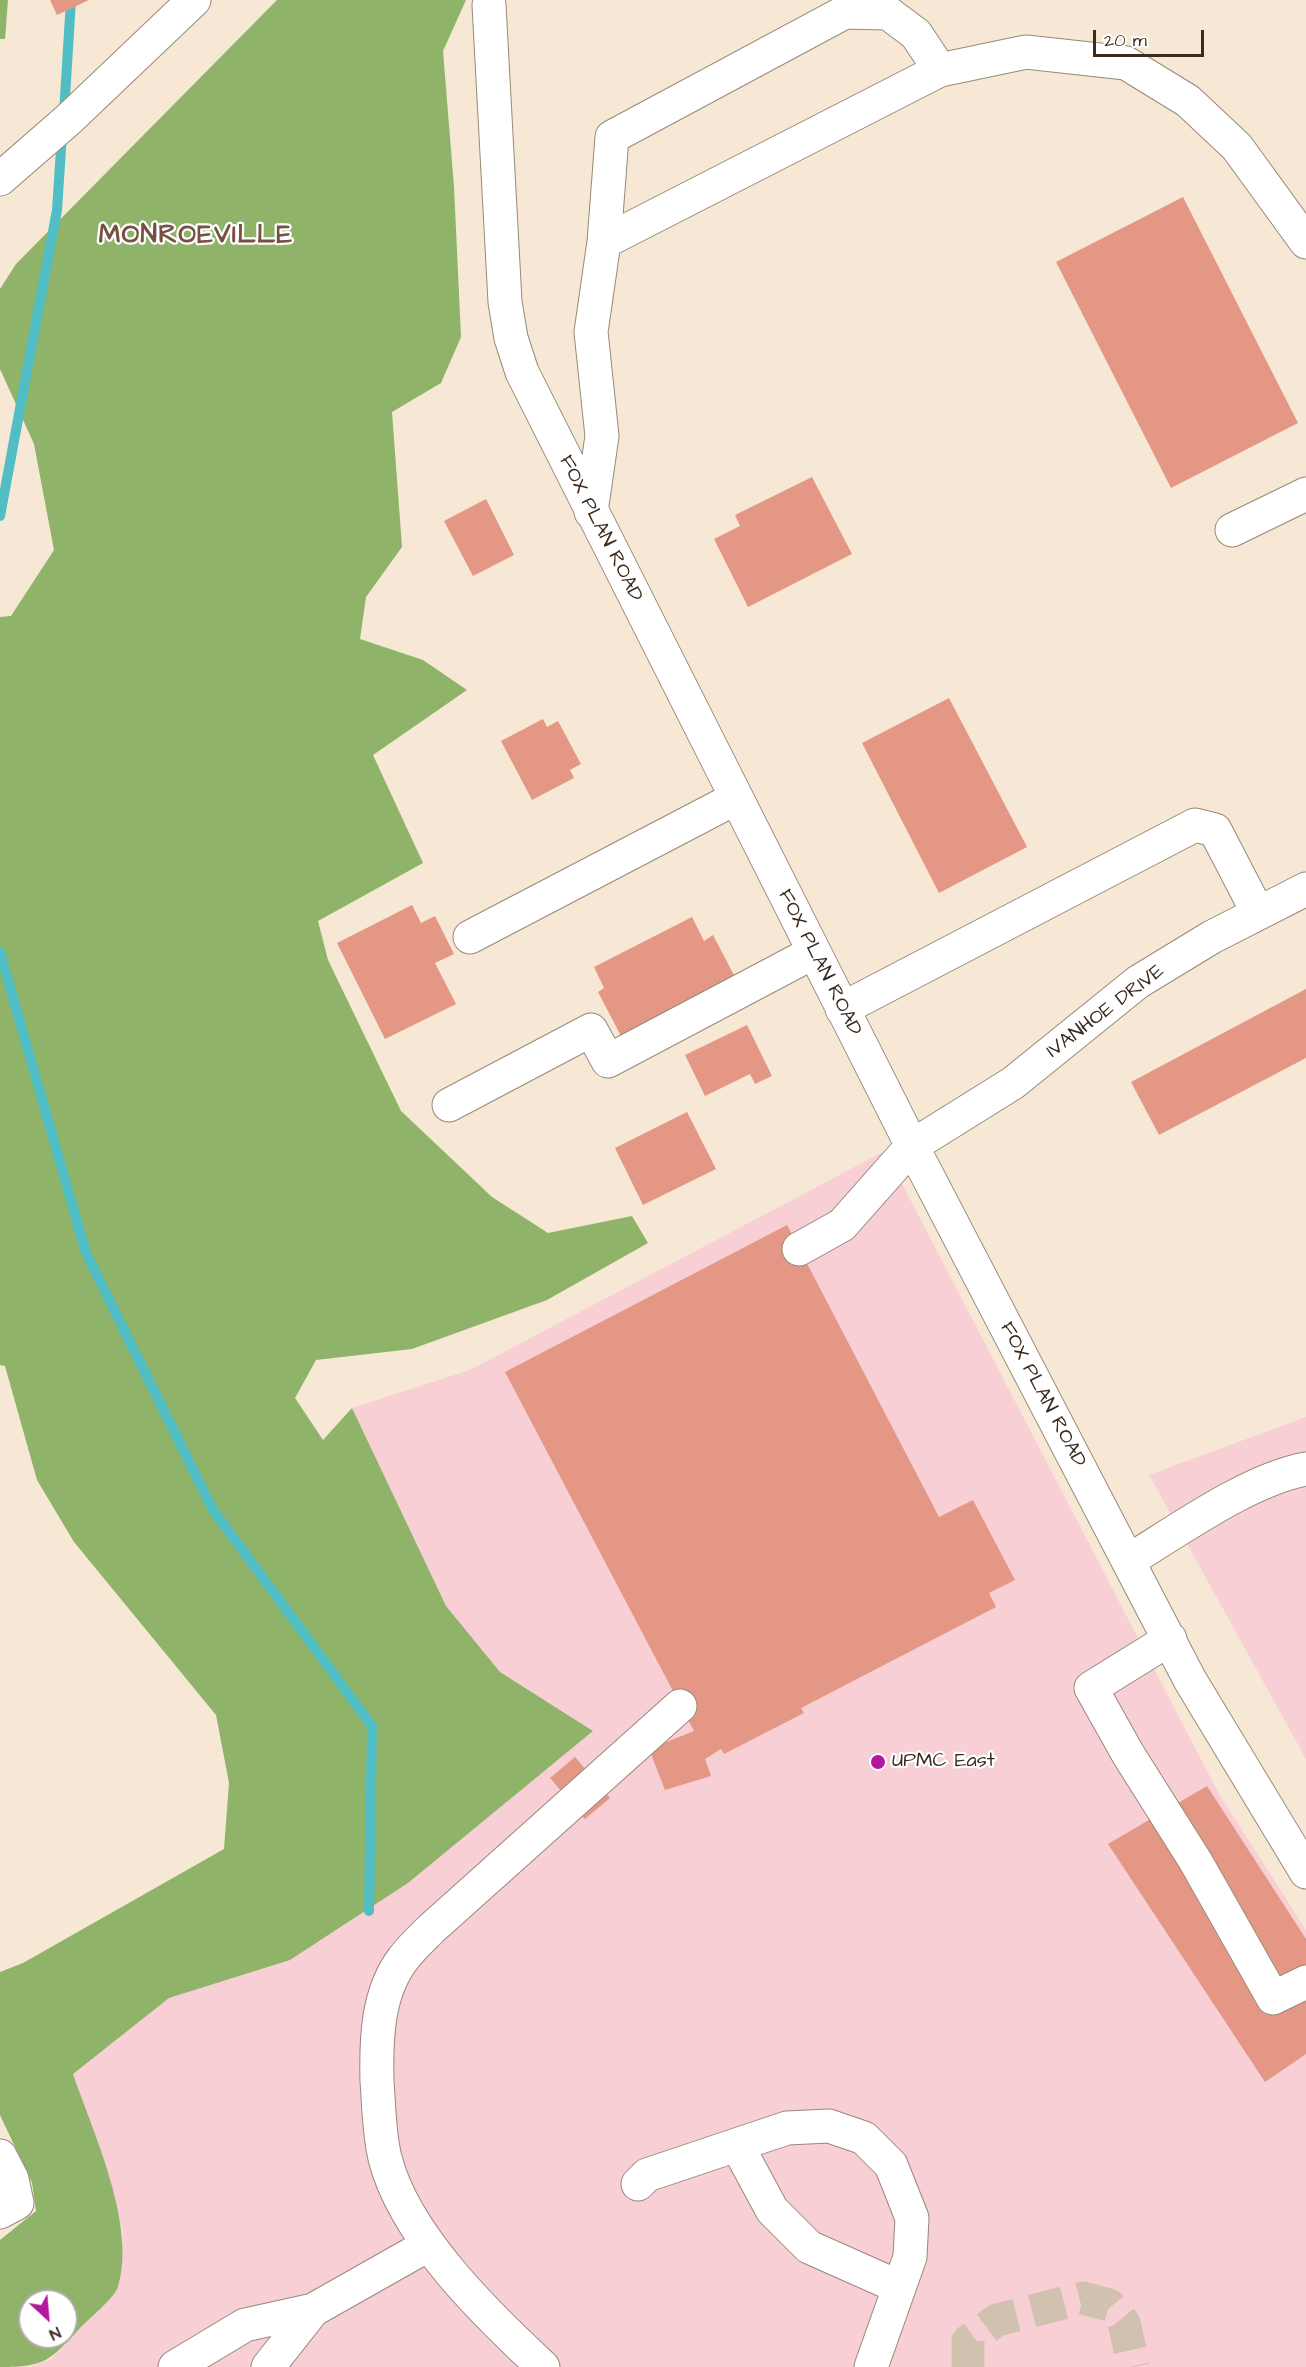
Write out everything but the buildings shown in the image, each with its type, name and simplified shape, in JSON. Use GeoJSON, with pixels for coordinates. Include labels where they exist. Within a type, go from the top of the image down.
{"type":"FeatureCollection","features":[{"type":"Feature","properties":{"kind":"street"},"geometry":{"type":"LineString","coordinates":[[0,178],[69,119],[194,0]]}},
{"type":"Feature","properties":{"kind":"street","name":"FOX PLAN ROAD"},"geometry":{"type":"LineString","coordinates":[[489,5],[505,302],[511,338],[522,372],[842,1009],[1190,1680],[1305,1868]]}},
{"type":"Feature","properties":{"kind":"street"},"geometry":{"type":"LineString","coordinates":[[591,512],[602,436],[591,332],[604,242],[612,137],[845,12],[888,13],[916,34],[940,70]]}},
{"type":"Feature","properties":{"kind":"street"},"geometry":{"type":"LineString","coordinates":[[604,242],[940,70],[1026,52],[1126,63],[1188,101],[1237,147],[1306,242]]}},
{"type":"Feature","properties":{"kind":"street"},"geometry":{"type":"LineString","coordinates":[[1232,530],[1306,494]]}},
{"type":"Feature","properties":{"kind":"street"},"geometry":{"type":"LineString","coordinates":[[470,937],[736,798]]}},
{"type":"Feature","properties":{"kind":"street"},"geometry":{"type":"LineString","coordinates":[[842,1009],[1196,825],[1215,830],[1258,913]]}},
{"type":"Feature","properties":{"kind":"street","name":"IVANHOE DRIVE"},"geometry":{"type":"LineString","coordinates":[[799,1249],[842,1225],[912,1146],[1013,1083],[1138,982],[1258,913],[1306,889]]}},
{"type":"Feature","properties":{"kind":"street"},"geometry":{"type":"LineString","coordinates":[[449,1105],[591,1030],[608,1061],[814,952]]}},
{"type":"Feature","properties":{"kind":"street"},"geometry":{"type":"LineString","coordinates":[[1128,1561],[1232,1498],[1292,1471],[1306,1469]]}},
{"type":"Feature","properties":{"kind":"street"},"geometry":{"type":"LineString","coordinates":[[1170,1639],[1091,1688],[1128,1754],[1196,1862],[1274,1998],[1306,1982]]}},
{"type":"Feature","properties":{"kind":"street"},"geometry":{"type":"LineString","coordinates":[[543,2367],[493,2321],[428,2246],[397,2189],[385,2159],[379,2113],[378,2029],[386,1988],[403,1959],[431,1929],[680,1706]]}},
{"type":"Feature","properties":{"kind":"street"},"geometry":{"type":"LineString","coordinates":[[638,2184],[647,2175],[787,2128],[829,2126],[864,2138],[891,2165],[912,2218],[910,2257],[871,2367]]}},
{"type":"Feature","properties":{"kind":"street"},"geometry":{"type":"LineString","coordinates":[[737,2145],[772,2210],[809,2247],[899,2287]]}},
{"type":"Feature","properties":{"kind":"street"},"geometry":{"type":"LineString","coordinates":[[0,2156],[12,2179],[16,2203],[0,2212]]}},
{"type":"Feature","properties":{"kind":"street"},"geometry":{"type":"LineString","coordinates":[[176,2367],[245,2325],[313,2310],[428,2246]]}},
{"type":"Feature","properties":{"kind":"street"},"geometry":{"type":"LineString","coordinates":[[268,2367],[313,2310]]}},
{"type":"Feature","properties":{"kind":"shaded area","name":"UPMC East"},"geometry":{"type":"Polygon","coordinates":[[[885,1151],[1219,1794],[1306,1930],[1306,2367],[29,2367],[51,2359],[60,2349],[78,2349],[78,2330],[118,2288],[123,2233],[111,2187],[72,2074],[169,1998],[290,1960],[408,1883],[593,1731],[500,1672],[446,1606],[352,1408],[470,1370],[885,1151]]]}},
{"type":"Feature","properties":{"kind":"shaded area"},"geometry":{"type":"Polygon","coordinates":[[[1306,1417],[1306,1759],[1149,1475],[1306,1417]]]}},
{"type":"Feature","properties":{"kind":"green space"},"geometry":{"type":"Polygon","coordinates":[[[0,0],[8,0],[5,39],[0,39],[0,0]]]}},
{"type":"Feature","properties":{"kind":"green space"},"geometry":{"type":"Polygon","coordinates":[[[277,0],[466,0],[443,51],[454,187],[461,337],[441,383],[392,412],[402,547],[366,597],[360,639],[423,660],[467,690],[373,755],[423,863],[318,921],[328,960],[401,1111],[492,1197],[548,1233],[632,1216],[648,1243],[547,1300],[412,1349],[316,1360],[295,1398],[323,1440],[352,1408],[446,1606],[500,1672],[593,1731],[408,1883],[290,1960],[169,1998],[73,2074],[101,2151],[117,2208],[122,2236],[122,2262],[118,2287],[102,2307],[78,2330],[78,2289],[18,2289],[18,2349],[60,2349],[38,2363],[16,2367],[0,2367],[0,2240],[36,2211],[32,2183],[0,2115],[0,1972],[23,1963],[224,1849],[229,1783],[216,1715],[74,1542],[37,1480],[5,1366],[0,1365],[0,617],[11,616],[54,550],[34,444],[0,369],[0,289],[16,264],[277,0]]]}},
{"type":"Feature","properties":{"kind":"waterway"},"geometry":{"type":"LineString","coordinates":[[64,113],[71,0]]}},
{"type":"Feature","properties":{"kind":"waterway"},"geometry":{"type":"LineString","coordinates":[[0,516],[57,210],[62,134]]}},
{"type":"Feature","properties":{"kind":"waterway"},"geometry":{"type":"LineString","coordinates":[[0,952],[86,1253],[213,1510],[372,1726],[369,1911]]}},
{"type":"Feature","properties":{"kind":"tunnel"},"geometry":{"type":"LineString","coordinates":[[968,2367],[968,2341],[997,2320],[1083,2298],[1109,2305],[1124,2323],[1134,2367]]}},
{"type":"Feature","properties":{"kind":"place","name":"UPMC East"},"geometry":{"type":"Point","coordinates":[878,1762]}},
{"type":"Feature","properties":{"kind":"district","name":"MONROEVILLE"},"geometry":{"type":"Point","coordinates":[196,237]}}]}
